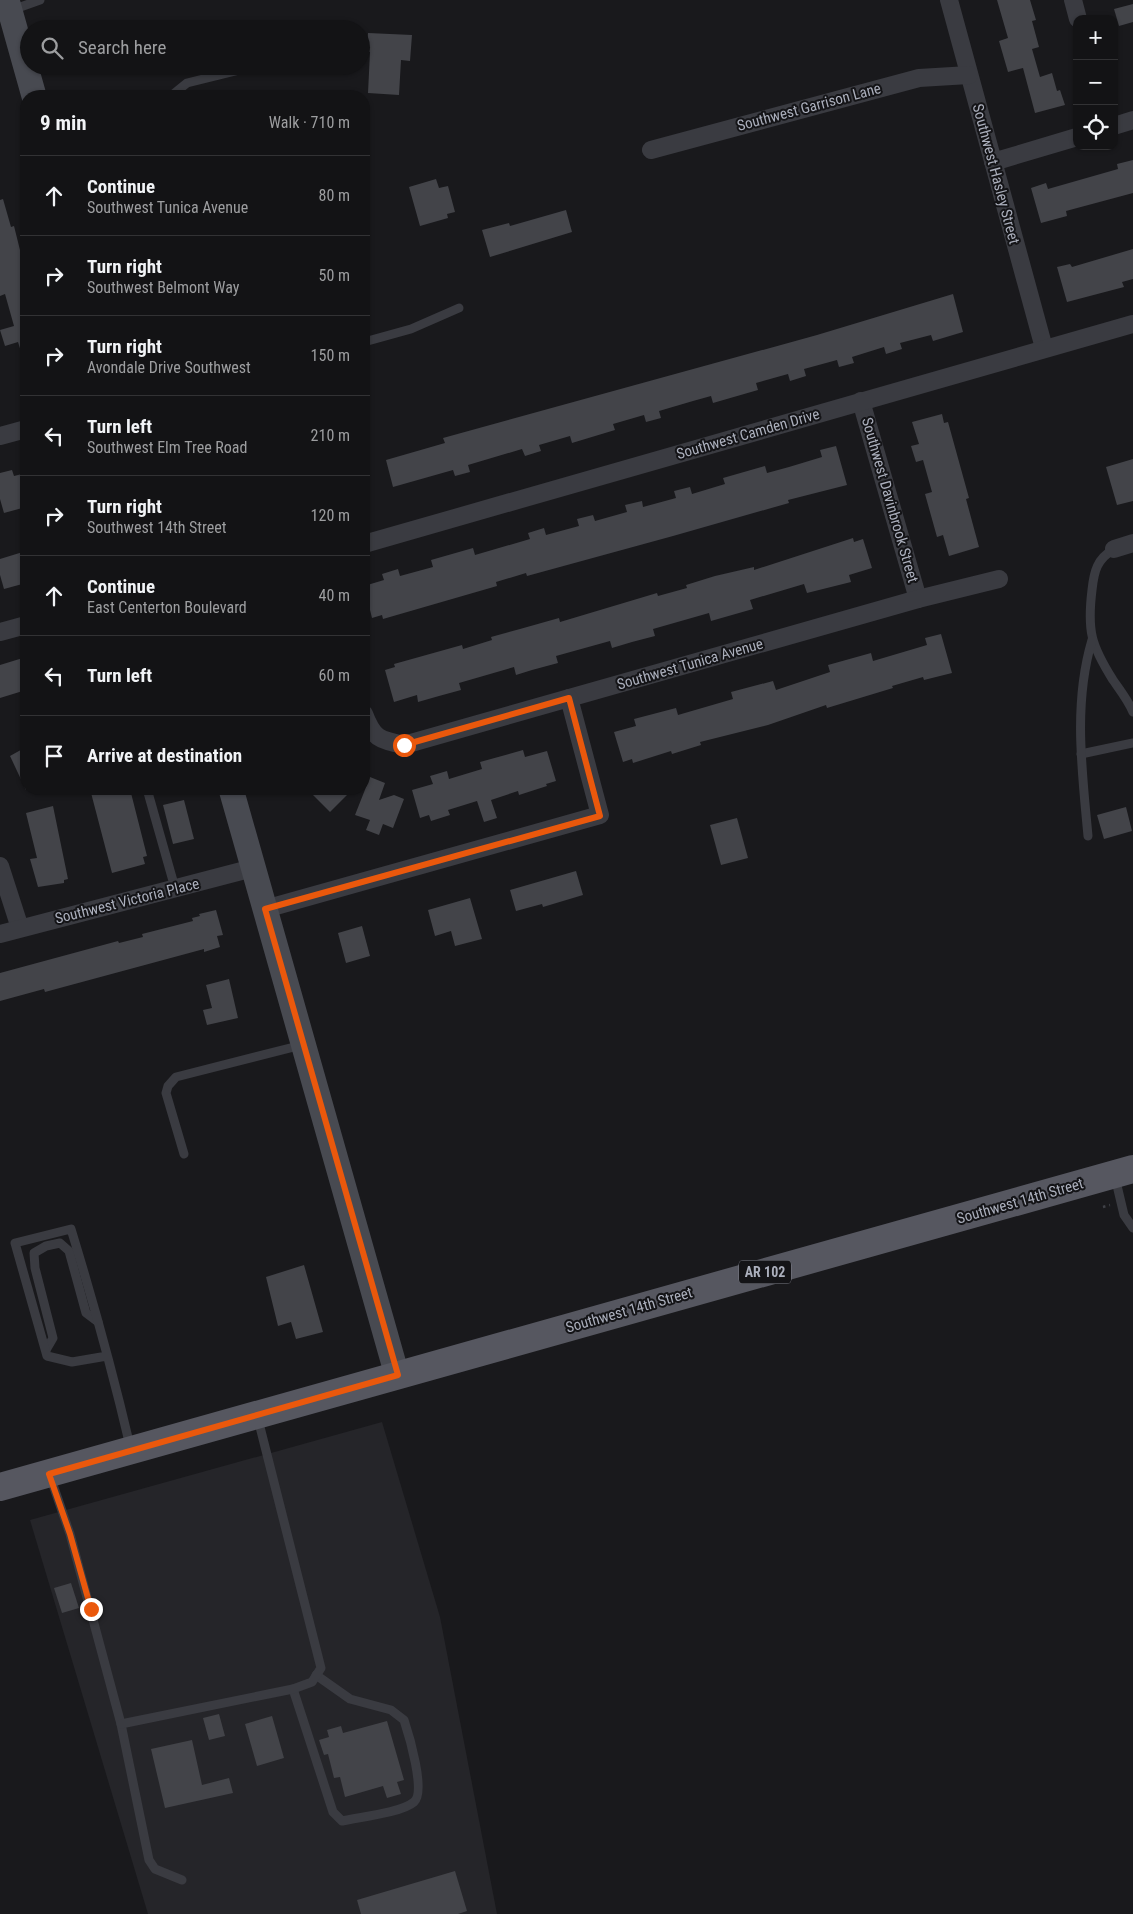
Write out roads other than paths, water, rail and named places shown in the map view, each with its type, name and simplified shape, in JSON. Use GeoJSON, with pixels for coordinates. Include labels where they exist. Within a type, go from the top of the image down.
{"type":"FeatureCollection","features":[{"type":"Feature","properties":{"kind":"main road","name":"Southwest 14th Street"},"geometry":{"type":"LineString","coordinates":[[129,1451],[1124,1172]]}},
{"type":"Feature","properties":{"kind":"main road","name":"AR 102"},"geometry":{"type":"LineString","coordinates":[[0,1487],[129,1451]]}},
{"type":"Feature","properties":{"kind":"street","name":"Southwest Hasley Street"},"geometry":{"type":"LineString","coordinates":[[948,0],[1044,348]]}},
{"type":"Feature","properties":{"kind":"street"},"geometry":{"type":"LineString","coordinates":[[1073,0],[1077,15]]}},
{"type":"Feature","properties":{"kind":"street"},"geometry":{"type":"LineString","coordinates":[[8,6],[20,48]]}},
{"type":"Feature","properties":{"kind":"street"},"geometry":{"type":"LineString","coordinates":[[28,75],[32,90]]}},
{"type":"Feature","properties":{"kind":"street","name":"Southwest Garrison Lane"},"geometry":{"type":"LineString","coordinates":[[651,150],[919,78],[969,75]]}},
{"type":"Feature","properties":{"kind":"street"},"geometry":{"type":"LineString","coordinates":[[1118,125],[1133,120]]}},
{"type":"Feature","properties":{"kind":"street"},"geometry":{"type":"LineString","coordinates":[[993,162],[1073,138]]}},
{"type":"Feature","properties":{"kind":"street","name":"Southwest Camden Drive"},"geometry":{"type":"LineString","coordinates":[[370,542],[1133,324]]}},
{"type":"Feature","properties":{"kind":"street","name":"Southwest Davinbrook Street"},"geometry":{"type":"LineString","coordinates":[[862,401],[918,599]]}},
{"type":"Feature","properties":{"kind":"street"},"geometry":{"type":"LineString","coordinates":[[0,436],[20,431]]}},
{"type":"Feature","properties":{"kind":"street"},"geometry":{"type":"LineString","coordinates":[[1114,549],[1133,543]]}},
{"type":"Feature","properties":{"kind":"street","name":"Southwest Tunica Avenue"},"geometry":{"type":"LineString","coordinates":[[370,732],[382,741],[404,745],[918,599],[999,580]]}},
{"type":"Feature","properties":{"kind":"street"},"geometry":{"type":"LineString","coordinates":[[0,632],[20,627]]}},
{"type":"Feature","properties":{"kind":"street"},"geometry":{"type":"LineString","coordinates":[[265,909],[600,816],[569,698]]}},
{"type":"Feature","properties":{"kind":"street"},"geometry":{"type":"LineString","coordinates":[[233,795],[398,1375]]}},
{"type":"Feature","properties":{"kind":"street"},"geometry":{"type":"LineString","coordinates":[[0,866],[20,928]]}},
{"type":"Feature","properties":{"kind":"street","name":"Southwest Victoria Place"},"geometry":{"type":"LineString","coordinates":[[0,934],[254,868]]}},
{"type":"Feature","properties":{"kind":"lane"},"geometry":{"type":"LineString","coordinates":[[8,6],[40,0]]}},
{"type":"Feature","properties":{"kind":"lane"},"geometry":{"type":"LineString","coordinates":[[178,90],[187,83],[212,75]]}},
{"type":"Feature","properties":{"kind":"lane"},"geometry":{"type":"LineString","coordinates":[[370,340],[411,329],[459,308]]}},
{"type":"Feature","properties":{"kind":"lane"},"geometry":{"type":"LineString","coordinates":[[1114,549],[1100,559],[1094,573],[1088,619],[1092,640],[1102,662],[1133,712]]}},
{"type":"Feature","properties":{"kind":"lane"},"geometry":{"type":"LineString","coordinates":[[1088,836],[1081,754],[1080,712],[1085,662],[1092,640]]}},
{"type":"Feature","properties":{"kind":"lane"},"geometry":{"type":"LineString","coordinates":[[1081,754],[1133,743]]}},
{"type":"Feature","properties":{"kind":"lane"},"geometry":{"type":"LineString","coordinates":[[149,795],[175,888]]}},
{"type":"Feature","properties":{"kind":"lane"},"geometry":{"type":"LineString","coordinates":[[184,1154],[166,1093],[168,1086],[176,1077],[304,1045]]}},
{"type":"Feature","properties":{"kind":"lane"},"geometry":{"type":"LineString","coordinates":[[1124,1172],[1124,1215],[1133,1228]]}},
{"type":"Feature","properties":{"kind":"lane"},"geometry":{"type":"LineString","coordinates":[[107,1356],[72,1362],[47,1356],[14,1243],[71,1229],[107,1356],[129,1451]]}},
{"type":"Feature","properties":{"kind":"lane"},"geometry":{"type":"LineString","coordinates":[[46,1350],[53,1338],[35,1268],[34,1253],[60,1244],[69,1251],[86,1313],[98,1322]]}},
{"type":"Feature","properties":{"kind":"lane"},"geometry":{"type":"LineString","coordinates":[[121,1724],[293,1690],[312,1682],[321,1668],[257,1415]]}},
{"type":"Feature","properties":{"kind":"lane"},"geometry":{"type":"LineString","coordinates":[[49,1474],[70,1534],[121,1724],[148,1860],[155,1869],[182,1880]]}},
{"type":"Feature","properties":{"kind":"lane"},"geometry":{"type":"LineString","coordinates":[[293,1690],[333,1812],[342,1821],[400,1809],[414,1802],[420,1791],[404,1720],[392,1710],[350,1699],[316,1675]]}}]}
